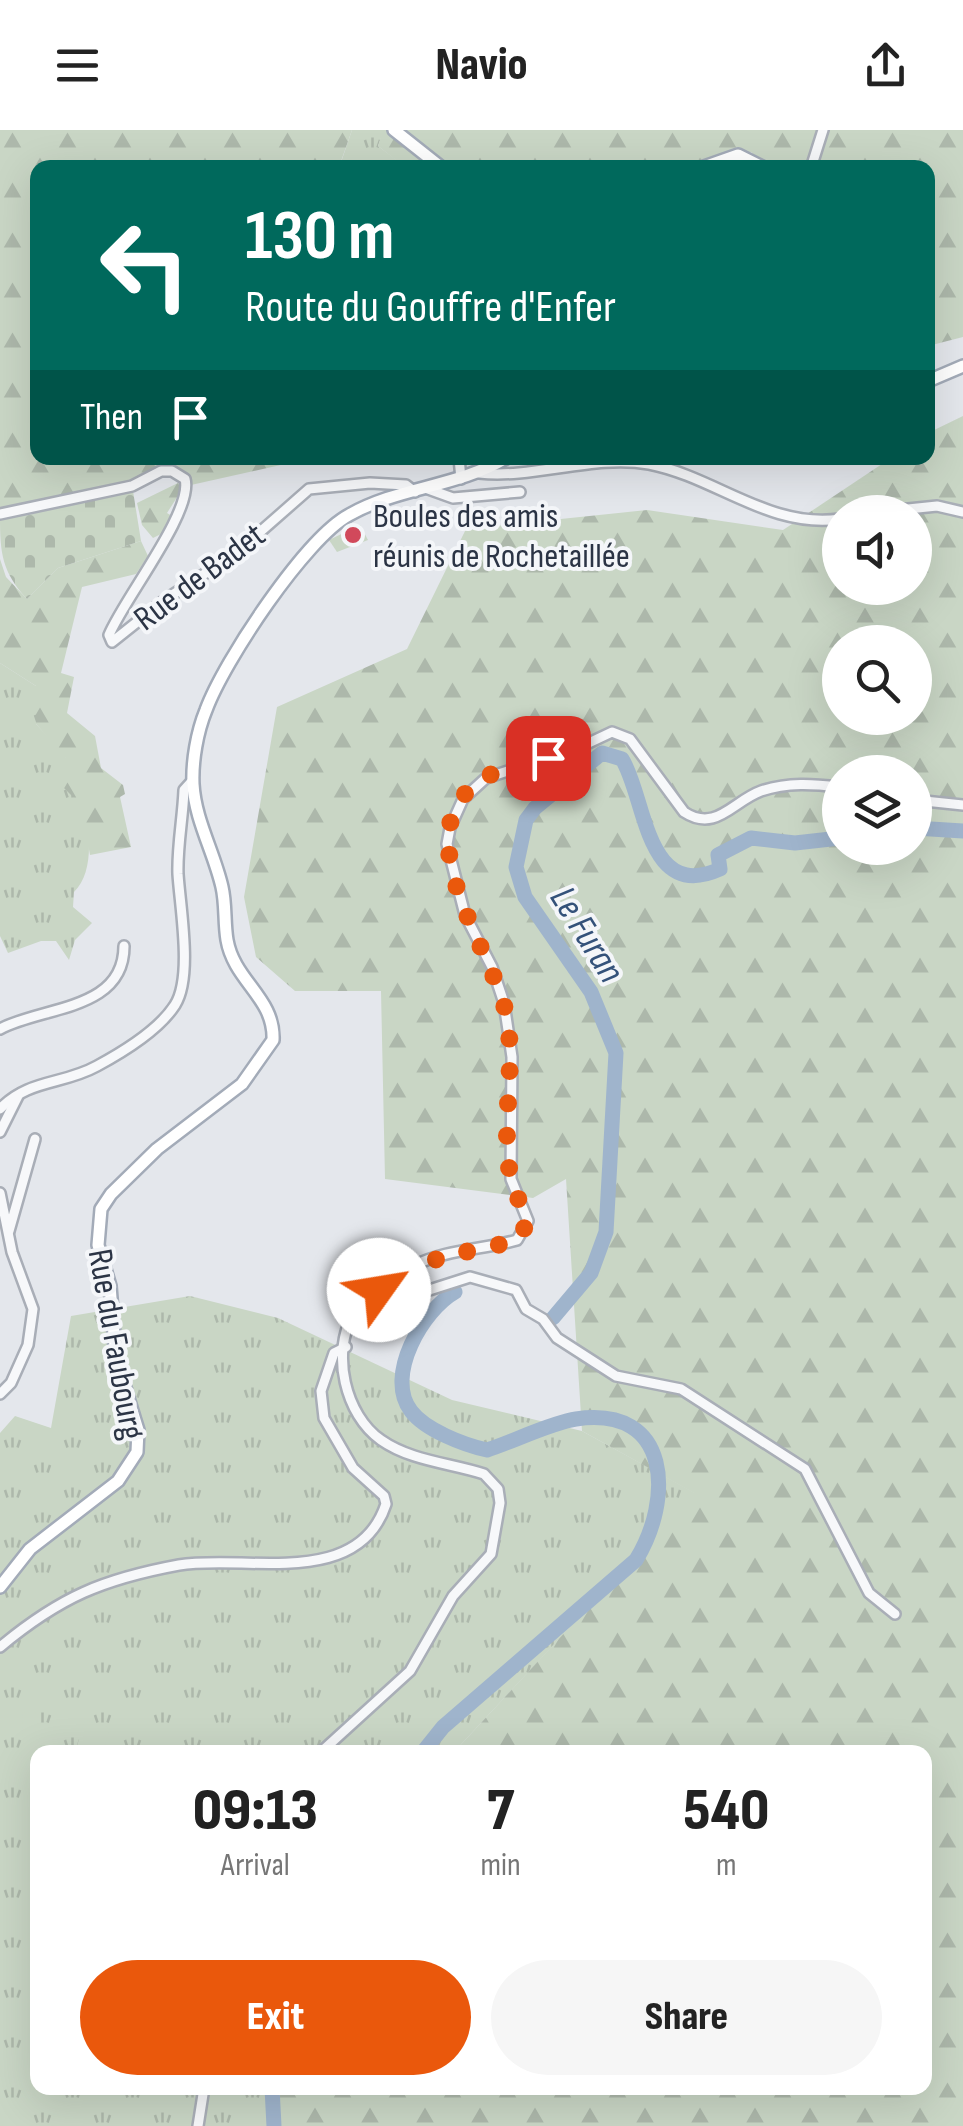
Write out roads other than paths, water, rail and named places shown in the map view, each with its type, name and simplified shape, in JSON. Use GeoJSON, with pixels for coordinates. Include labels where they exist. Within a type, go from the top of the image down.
{"type":"FeatureCollection","features":[{"type":"Feature","properties":{"kind":"main road"},"geometry":{"type":"LineString","coordinates":[[394,130],[432,160]]}},
{"type":"Feature","properties":{"kind":"main road"},"geometry":{"type":"LineString","coordinates":[[724,160],[738,155],[748,160]]}},
{"type":"Feature","properties":{"kind":"main road"},"geometry":{"type":"LineString","coordinates":[[935,378],[963,366]]}},
{"type":"Feature","properties":{"kind":"main road","name":"Rue du Faubourg"},"geometry":{"type":"LineString","coordinates":[[0,1587],[30,1548],[118,1481],[137,1452],[138,1430],[116,1359],[110,1286],[98,1245],[101,1209],[111,1194],[158,1149],[242,1084],[273,1040],[268,1006],[242,978],[230,957],[223,889],[195,802],[193,780],[206,707],[302,558],[336,522],[352,512],[490,465]]}},
{"type":"Feature","properties":{"kind":"street"},"geometry":{"type":"LineString","coordinates":[[813,160],[822,130]]}},
{"type":"Feature","properties":{"kind":"street"},"geometry":{"type":"LineString","coordinates":[[460,465],[460,478]]}},
{"type":"Feature","properties":{"kind":"street"},"geometry":{"type":"LineString","coordinates":[[475,472],[652,465],[780,516],[805,522],[822,521]]}},
{"type":"Feature","properties":{"kind":"street","name":"Rue de Badet"},"geometry":{"type":"LineString","coordinates":[[0,514],[132,486],[161,471],[172,471],[185,479],[184,499],[120,611],[109,636],[112,642],[166,599],[235,554],[308,489],[370,482],[406,484],[421,490]]}},
{"type":"Feature","properties":{"kind":"street"},"geometry":{"type":"LineString","coordinates":[[421,490],[452,498],[520,492]]}},
{"type":"Feature","properties":{"kind":"street"},"geometry":{"type":"LineString","coordinates":[[932,507],[963,512]]}},
{"type":"Feature","properties":{"kind":"street"},"geometry":{"type":"LineString","coordinates":[[329,1745],[410,1671],[453,1596],[492,1554],[500,1503],[498,1489],[484,1474],[404,1452],[380,1440],[360,1421],[344,1372],[348,1327],[356,1309],[411,1267],[449,1252],[517,1240],[528,1222],[511,1179],[512,1058],[504,1003],[492,967],[465,916],[447,844],[456,812],[473,787],[500,770],[576,750],[612,732],[630,739],[684,812],[694,818],[718,817],[758,792],[788,785],[822,786]]}},
{"type":"Feature","properties":{"kind":"street"},"geometry":{"type":"LineString","coordinates":[[0,1109],[22,1090],[87,1072],[111,1058],[150,1030],[178,1001],[182,944],[178,870],[184,790],[193,780]]}},
{"type":"Feature","properties":{"kind":"street"},"geometry":{"type":"LineString","coordinates":[[932,802],[963,805]]}},
{"type":"Feature","properties":{"kind":"street"},"geometry":{"type":"LineString","coordinates":[[0,1030],[92,998],[120,974],[124,946]]}},
{"type":"Feature","properties":{"kind":"street"},"geometry":{"type":"LineString","coordinates":[[0,1132],[22,1090]]}},
{"type":"Feature","properties":{"kind":"street"},"geometry":{"type":"LineString","coordinates":[[8,1234],[35,1139]]}},
{"type":"Feature","properties":{"kind":"street"},"geometry":{"type":"LineString","coordinates":[[0,1193],[8,1234],[33,1309],[28,1345],[12,1384],[0,1394]]}},
{"type":"Feature","properties":{"kind":"street"},"geometry":{"type":"LineString","coordinates":[[348,1327],[373,1308],[470,1277],[516,1290],[526,1309],[546,1322],[557,1338],[616,1376],[681,1388],[805,1469],[869,1593],[895,1614]]}},
{"type":"Feature","properties":{"kind":"street"},"geometry":{"type":"LineString","coordinates":[[0,1647],[66,1598],[130,1576],[184,1564],[246,1566],[321,1559],[360,1543],[376,1527],[386,1504],[384,1496],[353,1468],[324,1418],[320,1391],[334,1353],[346,1347]]}},
{"type":"Feature","properties":{"kind":"street"},"geometry":{"type":"LineString","coordinates":[[198,2126],[203,2095]]}},
{"type":"Feature","properties":{"kind":"waterway","name":"Le Furan"},"geometry":{"type":"LineString","coordinates":[[553,1318],[591,1273],[606,1232],[616,1053],[591,992],[525,897],[516,867],[526,820],[535,808],[602,753],[622,759],[652,841],[662,859],[676,872],[695,876],[720,869],[718,855],[751,838],[795,843],[822,840]]}},
{"type":"Feature","properties":{"kind":"waterway","name":"Le Furan"},"geometry":{"type":"LineString","coordinates":[[932,829],[963,831]]}},
{"type":"Feature","properties":{"kind":"waterway","name":"Le Furan"},"geometry":{"type":"LineString","coordinates":[[429,1745],[443,1727],[636,1560],[656,1511],[659,1485],[656,1462],[647,1442],[631,1427],[608,1419],[567,1421],[487,1450],[446,1436],[417,1418],[404,1397],[405,1363],[420,1328],[455,1292]]}},
{"type":"Feature","properties":{"kind":"waterway","name":"Le Furan"},"geometry":{"type":"LineString","coordinates":[[272,2095],[274,2126]]}},
{"type":"Feature","properties":{"kind":"place","name":"Boules des amis réunis de Rochetaillée"},"geometry":{"type":"Point","coordinates":[353,535]}}]}
